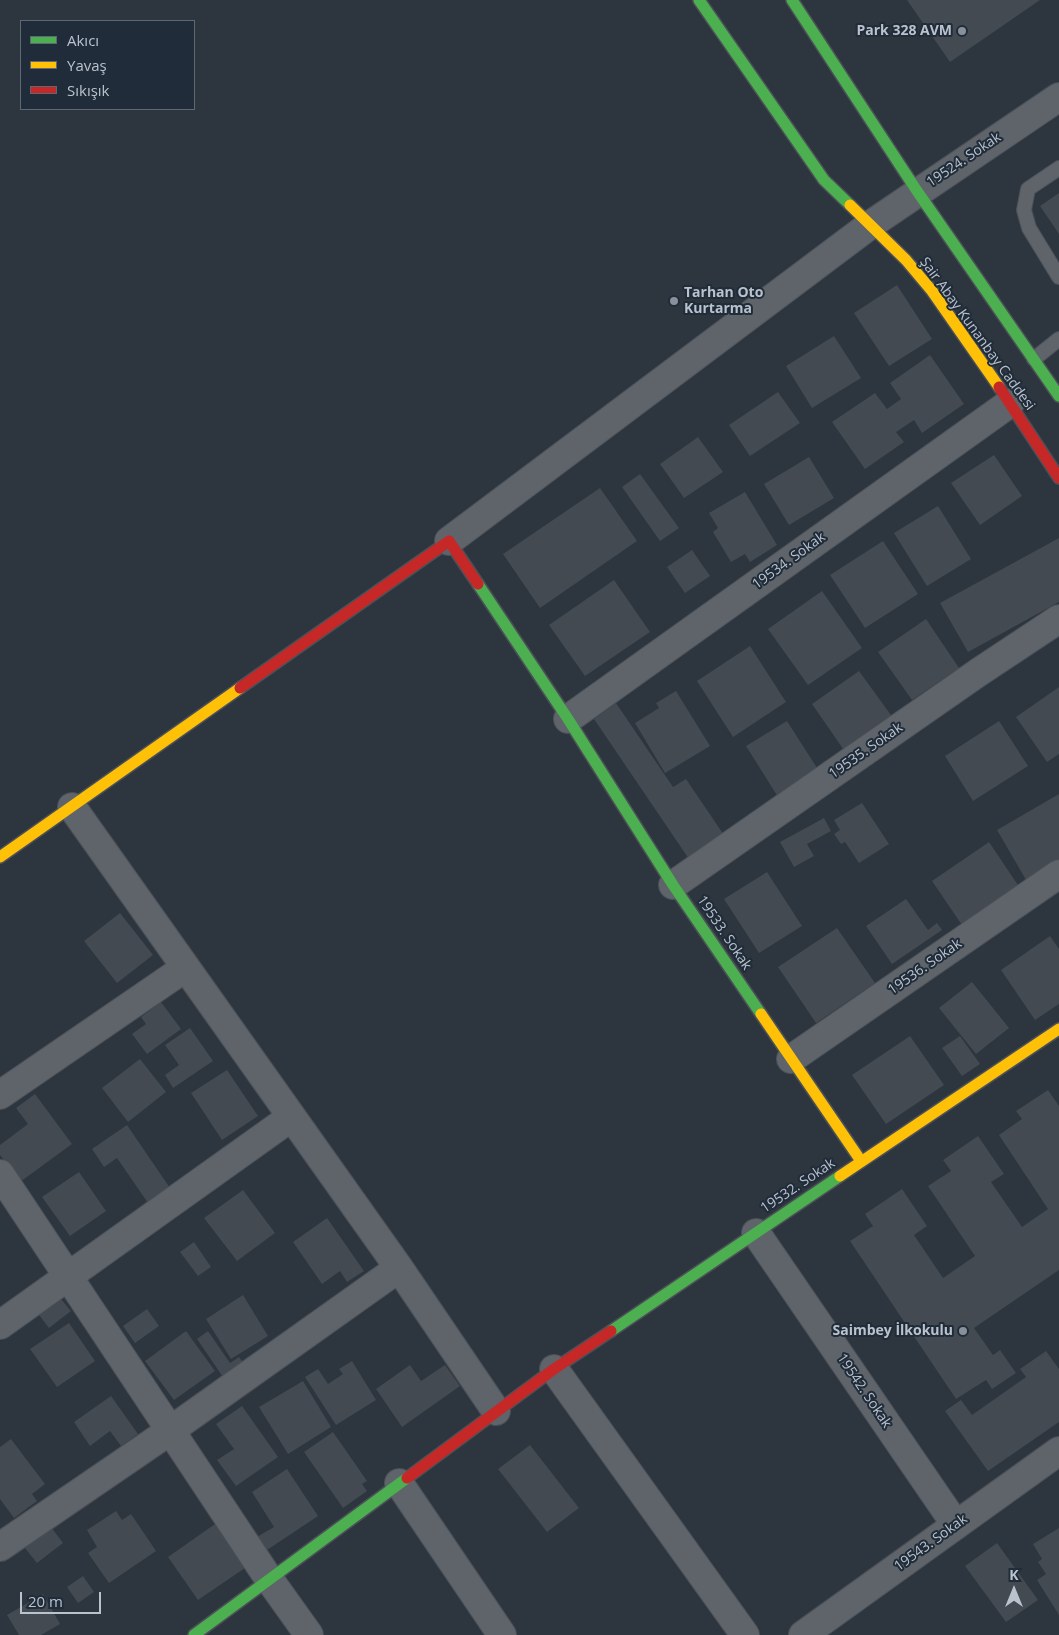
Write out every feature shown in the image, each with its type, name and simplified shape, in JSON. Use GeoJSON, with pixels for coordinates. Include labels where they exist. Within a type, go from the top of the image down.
{"type":"FeatureCollection","features":[{"type":"Feature","properties":{"kind":"street","name":"Şair Abay Kunanbay Caddesi"},"geometry":{"type":"LineString","coordinates":[[699,0],[824,180],[906,260],[932,291],[1010,403],[1059,478]]}},
{"type":"Feature","properties":{"kind":"street"},"geometry":{"type":"LineString","coordinates":[[792,0],[917,191],[1059,396]]}},
{"type":"Feature","properties":{"kind":"street","name":"19524. Sokak"},"geometry":{"type":"LineString","coordinates":[[449,540],[870,225],[917,191],[1059,97]]}},
{"type":"Feature","properties":{"kind":"street","name":"19534. Sokak"},"geometry":{"type":"LineString","coordinates":[[568,719],[1010,403]]}},
{"type":"Feature","properties":{"kind":"street"},"geometry":{"type":"LineString","coordinates":[[0,857],[449,540]]}},
{"type":"Feature","properties":{"kind":"street","name":"19533. Sokak"},"geometry":{"type":"LineString","coordinates":[[449,540],[568,719],[674,884],[861,1162]]}},
{"type":"Feature","properties":{"kind":"street","name":"19535. Sokak"},"geometry":{"type":"LineString","coordinates":[[674,884],[979,672],[1059,619]]}},
{"type":"Feature","properties":{"kind":"street"},"geometry":{"type":"LineString","coordinates":[[72,807],[290,1118],[398,1268],[496,1411]]}},
{"type":"Feature","properties":{"kind":"street","name":"19536. Sokak"},"geometry":{"type":"LineString","coordinates":[[791,1059],[1059,874]]}},
{"type":"Feature","properties":{"kind":"street"},"geometry":{"type":"LineString","coordinates":[[0,1096],[185,968]]}},
{"type":"Feature","properties":{"kind":"street","name":"19532. Sokak"},"geometry":{"type":"LineString","coordinates":[[194,1635],[554,1369],[1059,1029]]}},
{"type":"Feature","properties":{"kind":"street"},"geometry":{"type":"LineString","coordinates":[[0,1325],[290,1118]]}},
{"type":"Feature","properties":{"kind":"street"},"geometry":{"type":"LineString","coordinates":[[0,1174],[172,1430],[269,1579],[309,1635]]}},
{"type":"Feature","properties":{"kind":"street","name":"19542. Sokak"},"geometry":{"type":"LineString","coordinates":[[756,1232],[956,1525]]}},
{"type":"Feature","properties":{"kind":"street"},"geometry":{"type":"LineString","coordinates":[[0,1547],[172,1430],[398,1268]]}},
{"type":"Feature","properties":{"kind":"street"},"geometry":{"type":"LineString","coordinates":[[554,1369],[745,1635]]}},
{"type":"Feature","properties":{"kind":"street","name":"19543. Sokak"},"geometry":{"type":"LineString","coordinates":[[803,1635],[1059,1451]]}},
{"type":"Feature","properties":{"kind":"street"},"geometry":{"type":"LineString","coordinates":[[399,1483],[502,1635]]}},
{"type":"Feature","properties":{"kind":"lane"},"geometry":{"type":"LineString","coordinates":[[1059,168],[1028,189],[1024,210],[1029,228],[1059,277]]}},
{"type":"Feature","properties":{"kind":"lane"},"geometry":{"type":"LineString","coordinates":[[1034,359],[1059,339]]}},
{"type":"Feature","properties":{"kind":"building","name":"Park 328 AVM"},"geometry":{"type":"Polygon","coordinates":[[[907,0],[1040,0],[950,62],[907,0]]]}},
{"type":"Feature","properties":{"kind":"building"},"geometry":{"type":"Polygon","coordinates":[[[1059,193],[1059,234],[1040,206],[1059,193]]]}},
{"type":"Feature","properties":{"kind":"building"},"geometry":{"type":"Polygon","coordinates":[[[897,285],[932,339],[889,366],[854,313],[897,285]]]}},
{"type":"Feature","properties":{"kind":"building"},"geometry":{"type":"Polygon","coordinates":[[[834,336],[861,378],[812,408],[786,366],[834,336]]]}},
{"type":"Feature","properties":{"kind":"building"},"geometry":{"type":"Polygon","coordinates":[[[930,355],[964,404],[922,433],[914,420],[896,432],[904,442],[865,469],[832,422],[875,393],[887,409],[901,399],[890,383],[930,355]]]}},
{"type":"Feature","properties":{"kind":"building"},"geometry":{"type":"Polygon","coordinates":[[[778,392],[800,423],[750,456],[729,425],[778,392]]]}},
{"type":"Feature","properties":{"kind":"building"},"geometry":{"type":"Polygon","coordinates":[[[698,437],[723,472],[684,498],[660,464],[698,437]]]}},
{"type":"Feature","properties":{"kind":"building"},"geometry":{"type":"Polygon","coordinates":[[[994,455],[1022,496],[980,525],[951,483],[994,455]]]}},
{"type":"Feature","properties":{"kind":"building"},"geometry":{"type":"Polygon","coordinates":[[[809,457],[834,498],[789,525],[764,484],[809,457]]]}},
{"type":"Feature","properties":{"kind":"building"},"geometry":{"type":"Polygon","coordinates":[[[640,474],[679,528],[660,541],[622,487],[640,474]]]}},
{"type":"Feature","properties":{"kind":"building"},"geometry":{"type":"Polygon","coordinates":[[[600,488],[637,541],[540,608],[503,554],[600,488]]]}},
{"type":"Feature","properties":{"kind":"building"},"geometry":{"type":"Polygon","coordinates":[[[745,492],[777,545],[750,562],[745,554],[731,562],[713,532],[718,528],[709,513],[745,492]]]}},
{"type":"Feature","properties":{"kind":"building"},"geometry":{"type":"Polygon","coordinates":[[[938,506],[971,559],[927,586],[894,533],[938,506]]]}},
{"type":"Feature","properties":{"kind":"building"},"geometry":{"type":"Polygon","coordinates":[[[1059,538],[1059,602],[968,652],[940,603],[1059,538]]]}},
{"type":"Feature","properties":{"kind":"building"},"geometry":{"type":"Polygon","coordinates":[[[883,541],[918,594],[865,628],[830,575],[883,541]]]}},
{"type":"Feature","properties":{"kind":"building"},"geometry":{"type":"Polygon","coordinates":[[[692,550],[710,576],[685,593],[667,567],[692,550]]]}},
{"type":"Feature","properties":{"kind":"building"},"geometry":{"type":"Polygon","coordinates":[[[614,580],[650,632],[585,676],[549,625],[614,580]]]}},
{"type":"Feature","properties":{"kind":"building"},"geometry":{"type":"Polygon","coordinates":[[[822,591],[862,648],[808,685],[768,629],[822,591]]]}},
{"type":"Feature","properties":{"kind":"building"},"geometry":{"type":"Polygon","coordinates":[[[926,619],[959,668],[912,700],[878,652],[926,619]]]}},
{"type":"Feature","properties":{"kind":"building"},"geometry":{"type":"Polygon","coordinates":[[[750,646],[786,702],[733,737],[697,681],[750,646]]]}},
{"type":"Feature","properties":{"kind":"building"},"geometry":{"type":"Polygon","coordinates":[[[859,671],[896,722],[848,756],[812,704],[859,671]]]}},
{"type":"Feature","properties":{"kind":"building"},"geometry":{"type":"Polygon","coordinates":[[[1059,687],[1059,754],[1047,762],[1016,717],[1059,687]]]}},
{"type":"Feature","properties":{"kind":"building"},"geometry":{"type":"Polygon","coordinates":[[[676,691],[710,746],[665,773],[635,723],[659,708],[656,703],[676,691]]]}},
{"type":"Feature","properties":{"kind":"building"},"geometry":{"type":"Polygon","coordinates":[[[616,703],[673,787],[686,779],[728,841],[693,865],[594,719],[616,703]]]}},
{"type":"Feature","properties":{"kind":"building"},"geometry":{"type":"Polygon","coordinates":[[[787,721],[819,771],[778,797],[746,746],[787,721]]]}},
{"type":"Feature","properties":{"kind":"building"},"geometry":{"type":"Polygon","coordinates":[[[999,721],[1028,766],[973,801],[945,756],[999,721]]]}},
{"type":"Feature","properties":{"kind":"building"},"geometry":{"type":"Polygon","coordinates":[[[1059,794],[1059,867],[1029,885],[997,830],[1059,794]]]}},
{"type":"Feature","properties":{"kind":"building"},"geometry":{"type":"Polygon","coordinates":[[[862,803],[889,844],[859,863],[845,842],[841,844],[834,834],[840,830],[834,820],[862,803]]]}},
{"type":"Feature","properties":{"kind":"building"},"geometry":{"type":"Polygon","coordinates":[[[824,818],[831,831],[807,844],[814,856],[794,867],[780,842],[824,818]]]}},
{"type":"Feature","properties":{"kind":"building"},"geometry":{"type":"Polygon","coordinates":[[[989,842],[1024,894],[964,928],[932,881],[989,842]]]}},
{"type":"Feature","properties":{"kind":"building"},"geometry":{"type":"Polygon","coordinates":[[[767,872],[802,926],[759,953],[724,899],[767,872]]]}},
{"type":"Feature","properties":{"kind":"building"},"geometry":{"type":"Polygon","coordinates":[[[906,899],[928,930],[937,923],[942,930],[892,964],[866,926],[906,899]]]}},
{"type":"Feature","properties":{"kind":"building"},"geometry":{"type":"Polygon","coordinates":[[[120,913],[153,955],[117,983],[84,941],[120,913]]]}},
{"type":"Feature","properties":{"kind":"building"},"geometry":{"type":"Polygon","coordinates":[[[837,928],[875,983],[816,1023],[778,967],[837,928]]]}},
{"type":"Feature","properties":{"kind":"building"},"geometry":{"type":"Polygon","coordinates":[[[1050,936],[1059,949],[1059,1004],[1035,1020],[1001,970],[1050,936]]]}},
{"type":"Feature","properties":{"kind":"building"},"geometry":{"type":"Polygon","coordinates":[[[972,982],[1009,1028],[976,1054],[939,1008],[972,982]]]}},
{"type":"Feature","properties":{"kind":"building"},"geometry":{"type":"Polygon","coordinates":[[[161,1002],[181,1029],[147,1054],[132,1034],[146,1024],[141,1017],[161,1002]]]}},
{"type":"Feature","properties":{"kind":"building"},"geometry":{"type":"Polygon","coordinates":[[[190,1028],[213,1061],[173,1088],[165,1075],[179,1065],[165,1045],[190,1028]]]}},
{"type":"Feature","properties":{"kind":"building"},"geometry":{"type":"Polygon","coordinates":[[[910,1036],[944,1085],[886,1124],[852,1075],[910,1036]]]}},
{"type":"Feature","properties":{"kind":"building"},"geometry":{"type":"Polygon","coordinates":[[[960,1036],[980,1064],[962,1076],[942,1048],[960,1036]]]}},
{"type":"Feature","properties":{"kind":"building"},"geometry":{"type":"Polygon","coordinates":[[[140,1059],[166,1092],[128,1122],[102,1088],[140,1059]]]}},
{"type":"Feature","properties":{"kind":"building"},"geometry":{"type":"Polygon","coordinates":[[[227,1070],[258,1116],[222,1140],[191,1093],[227,1070]]]}},
{"type":"Feature","properties":{"kind":"building"},"geometry":{"type":"Polygon","coordinates":[[[1048,1090],[1059,1106],[1059,1270],[974,1328],[993,1355],[1000,1350],[1016,1373],[992,1389],[986,1380],[956,1399],[850,1241],[873,1226],[865,1214],[902,1189],[927,1226],[914,1235],[943,1278],[975,1256],[928,1186],[951,1171],[943,1160],[978,1136],[1004,1174],[991,1182],[1022,1227],[1048,1209],[999,1135],[1022,1119],[1016,1111],[1048,1090]]]}},
{"type":"Feature","properties":{"kind":"building"},"geometry":{"type":"Polygon","coordinates":[[[35,1094],[72,1144],[20,1182],[0,1155],[0,1145],[28,1124],[16,1108],[35,1094]]]}},
{"type":"Feature","properties":{"kind":"building"},"geometry":{"type":"Polygon","coordinates":[[[127,1125],[170,1188],[148,1203],[117,1158],[104,1167],[92,1149],[127,1125]]]}},
{"type":"Feature","properties":{"kind":"building"},"geometry":{"type":"Polygon","coordinates":[[[79,1172],[106,1211],[70,1236],[42,1197],[79,1172]]]}},
{"type":"Feature","properties":{"kind":"building"},"geometry":{"type":"Polygon","coordinates":[[[243,1190],[275,1233],[237,1261],[204,1218],[243,1190]]]}},
{"type":"Feature","properties":{"kind":"building"},"geometry":{"type":"Polygon","coordinates":[[[327,1218],[364,1271],[347,1282],[340,1271],[322,1284],[293,1242],[327,1218]]]}},
{"type":"Feature","properties":{"kind":"building"},"geometry":{"type":"Polygon","coordinates":[[[194,1242],[211,1267],[198,1276],[180,1252],[194,1242]]]}},
{"type":"Feature","properties":{"kind":"building"},"geometry":{"type":"Polygon","coordinates":[[[243,1295],[268,1336],[231,1359],[206,1319],[243,1295]]]}},
{"type":"Feature","properties":{"kind":"building"},"geometry":{"type":"Polygon","coordinates":[[[61,1299],[71,1311],[49,1328],[39,1315],[61,1299]]]}},
{"type":"Feature","properties":{"kind":"building"},"geometry":{"type":"Polygon","coordinates":[[[147,1309],[159,1326],[135,1343],[123,1326],[147,1309]]]}},
{"type":"Feature","properties":{"kind":"building"},"geometry":{"type":"Polygon","coordinates":[[[69,1323],[95,1361],[57,1387],[30,1349],[69,1323]]]}},
{"type":"Feature","properties":{"kind":"building"},"geometry":{"type":"Polygon","coordinates":[[[186,1331],[215,1371],[174,1400],[145,1361],[186,1331]]]}},
{"type":"Feature","properties":{"kind":"building"},"geometry":{"type":"Polygon","coordinates":[[[208,1331],[230,1363],[239,1357],[246,1366],[225,1380],[197,1339],[208,1331]]]}},
{"type":"Feature","properties":{"kind":"building"},"geometry":{"type":"Polygon","coordinates":[[[1046,1351],[1059,1369],[1059,1422],[988,1471],[945,1411],[961,1400],[972,1415],[1026,1377],[1020,1369],[1046,1351]]]}},
{"type":"Feature","properties":{"kind":"building"},"geometry":{"type":"Polygon","coordinates":[[[352,1361],[376,1400],[336,1425],[305,1377],[318,1369],[328,1384],[343,1374],[339,1369],[352,1361]]]}},
{"type":"Feature","properties":{"kind":"building"},"geometry":{"type":"Polygon","coordinates":[[[410,1365],[421,1381],[445,1365],[460,1386],[402,1427],[376,1389],[410,1365]]]}},
{"type":"Feature","properties":{"kind":"building"},"geometry":{"type":"Polygon","coordinates":[[[303,1381],[331,1427],[288,1454],[259,1407],[303,1381]]]}},
{"type":"Feature","properties":{"kind":"building"},"geometry":{"type":"Polygon","coordinates":[[[111,1396],[138,1434],[121,1446],[110,1431],[90,1446],[74,1422],[111,1396]]]}},
{"type":"Feature","properties":{"kind":"building"},"geometry":{"type":"Polygon","coordinates":[[[242,1406],[278,1457],[236,1486],[217,1460],[234,1449],[216,1424],[242,1406]]]}},
{"type":"Feature","properties":{"kind":"building"},"geometry":{"type":"Polygon","coordinates":[[[333,1432],[367,1481],[362,1484],[367,1491],[343,1508],[304,1452],[333,1432]]]}},
{"type":"Feature","properties":{"kind":"building"},"geometry":{"type":"Polygon","coordinates":[[[11,1439],[45,1484],[32,1494],[37,1501],[14,1518],[0,1499],[0,1447],[11,1439]]]}},
{"type":"Feature","properties":{"kind":"building"},"geometry":{"type":"Polygon","coordinates":[[[530,1445],[579,1508],[547,1532],[498,1469],[530,1445]]]}},
{"type":"Feature","properties":{"kind":"building"},"geometry":{"type":"Polygon","coordinates":[[[287,1469],[318,1516],[264,1552],[255,1538],[274,1527],[252,1492],[287,1469]]]}},
{"type":"Feature","properties":{"kind":"building"},"geometry":{"type":"Polygon","coordinates":[[[116,1511],[122,1520],[131,1514],[156,1551],[109,1583],[88,1553],[97,1547],[87,1530],[116,1511]]]}},
{"type":"Feature","properties":{"kind":"building"},"geometry":{"type":"Polygon","coordinates":[[[215,1524],[245,1568],[198,1600],[168,1557],[215,1524]]]}},
{"type":"Feature","properties":{"kind":"building"},"geometry":{"type":"Polygon","coordinates":[[[51,1527],[63,1543],[37,1563],[24,1547],[51,1527]]]}},
{"type":"Feature","properties":{"kind":"building"},"geometry":{"type":"Polygon","coordinates":[[[1059,1528],[1059,1615],[1037,1580],[1046,1574],[1038,1562],[1042,1559],[1033,1544],[1059,1528]]]}},
{"type":"Feature","properties":{"kind":"building"},"geometry":{"type":"Polygon","coordinates":[[[997,1543],[1038,1600],[1006,1622],[965,1566],[997,1543]]]}},
{"type":"Feature","properties":{"kind":"building"},"geometry":{"type":"Polygon","coordinates":[[[83,1576],[94,1592],[78,1603],[67,1587],[83,1576]]]}},
{"type":"Feature","properties":{"kind":"building"},"geometry":{"type":"Polygon","coordinates":[[[43,1594],[60,1624],[41,1635],[19,1635],[7,1615],[43,1594]]]}},
{"type":"Feature","properties":{"kind":"traffic: fast"},"geometry":{"type":"LineString","coordinates":[[699,0],[824,180],[850,205]]}},
{"type":"Feature","properties":{"kind":"traffic: fast"},"geometry":{"type":"LineString","coordinates":[[792,0],[917,191],[1059,396]]}},
{"type":"Feature","properties":{"kind":"traffic: fast"},"geometry":{"type":"LineString","coordinates":[[478,584],[568,719],[673,885],[761,1014]]}},
{"type":"Feature","properties":{"kind":"traffic: fast"},"geometry":{"type":"LineString","coordinates":[[611,1331],[840,1176]]}},
{"type":"Feature","properties":{"kind":"traffic: fast"},"geometry":{"type":"LineString","coordinates":[[194,1635],[407,1478]]}},
{"type":"Feature","properties":{"kind":"traffic: slow"},"geometry":{"type":"LineString","coordinates":[[850,205],[906,260],[932,291],[999,387]]}},
{"type":"Feature","properties":{"kind":"traffic: slow"},"geometry":{"type":"LineString","coordinates":[[0,857],[240,688]]}},
{"type":"Feature","properties":{"kind":"traffic: slow"},"geometry":{"type":"LineString","coordinates":[[761,1014],[861,1161]]}},
{"type":"Feature","properties":{"kind":"traffic: slow"},"geometry":{"type":"LineString","coordinates":[[840,1176],[1059,1029]]}},
{"type":"Feature","properties":{"kind":"traffic: jam"},"geometry":{"type":"LineString","coordinates":[[999,387],[1059,478]]}},
{"type":"Feature","properties":{"kind":"traffic: jam"},"geometry":{"type":"LineString","coordinates":[[240,688],[449,541],[478,584]]}},
{"type":"Feature","properties":{"kind":"traffic: jam"},"geometry":{"type":"LineString","coordinates":[[407,1478],[554,1369],[611,1331]]}},
{"type":"Feature","properties":{"kind":"place","name":"Park 328 AVM"},"geometry":{"type":"Point","coordinates":[962,31]}},
{"type":"Feature","properties":{"kind":"place","name":"Tarhan Oto Kurtarma"},"geometry":{"type":"Point","coordinates":[674,301]}},
{"type":"Feature","properties":{"kind":"place","name":"Saimbey İlkokulu"},"geometry":{"type":"Point","coordinates":[963,1331]}}]}
